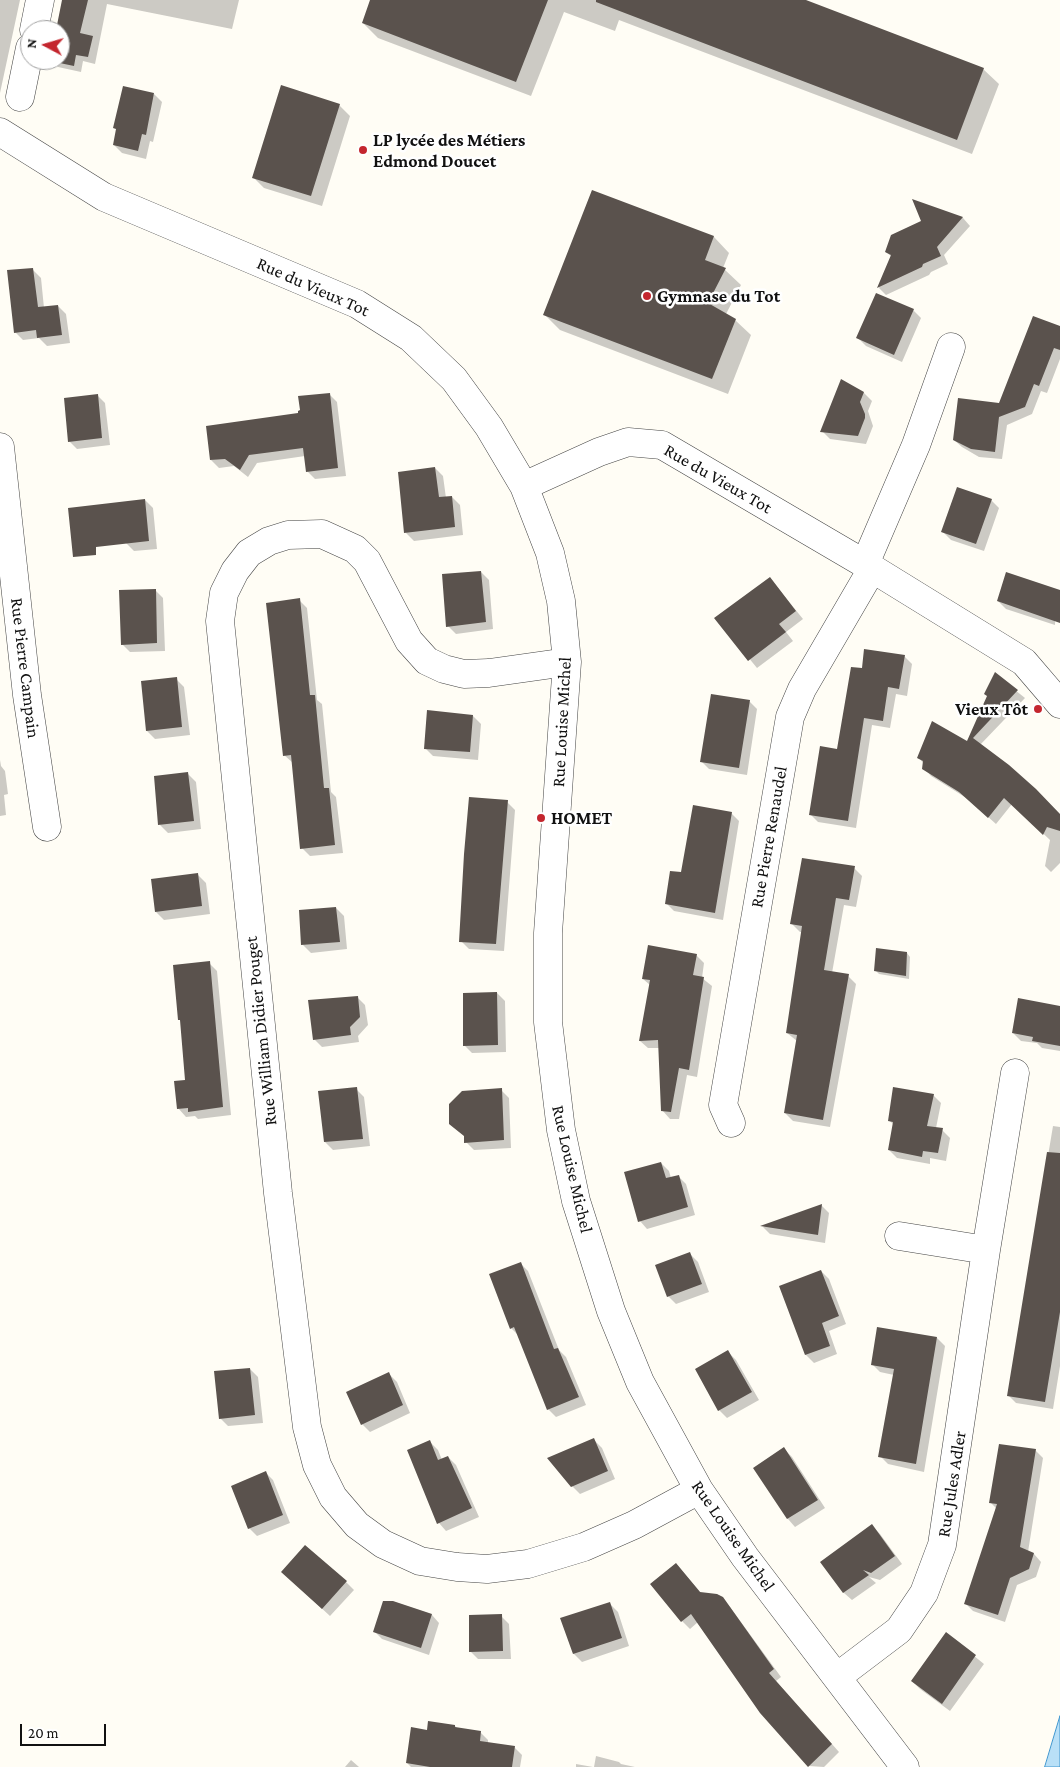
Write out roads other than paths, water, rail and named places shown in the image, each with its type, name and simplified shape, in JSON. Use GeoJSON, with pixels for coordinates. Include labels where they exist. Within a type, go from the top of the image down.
{"type":"FeatureCollection","features":[{"type":"Feature","properties":{"kind":"street"},"geometry":{"type":"LineString","coordinates":[[36,20],[40,0]]}},
{"type":"Feature","properties":{"kind":"street"},"geometry":{"type":"LineString","coordinates":[[20,97],[26,70]]}},
{"type":"Feature","properties":{"kind":"street","name":"Rue du Vieux Tot"},"geometry":{"type":"LineString","coordinates":[[0,132],[104,197],[357,304],[411,338],[454,379],[489,427],[524,486],[599,452],[628,442],[662,445],[1024,662],[1056,691]]}},
{"type":"Feature","properties":{"kind":"street"},"geometry":{"type":"LineString","coordinates":[[868,567],[952,347]]}},
{"type":"Feature","properties":{"kind":"street","name":"Rue Pierre Campain"},"geometry":{"type":"LineString","coordinates":[[0,448],[27,695],[47,828]]}},
{"type":"Feature","properties":{"kind":"street","name":"Rue Louise Michel"},"geometry":{"type":"LineString","coordinates":[[524,486],[550,553],[561,601],[567,662],[548,933],[548,1022],[561,1130],[576,1201],[611,1310],[640,1382],[699,1490],[745,1557],[905,1767]]}},
{"type":"Feature","properties":{"kind":"street","name":"Rue William Didier Pouget"},"geometry":{"type":"LineString","coordinates":[[567,662],[489,673],[464,674],[444,669],[427,661],[408,641],[366,561],[355,550],[322,534],[288,535],[269,541],[249,553],[235,571],[224,593],[220,621],[278,1193],[307,1427],[317,1465],[333,1497],[357,1525],[383,1544],[420,1561],[457,1567],[487,1569],[528,1564],[584,1547],[634,1525],[699,1490]]}},
{"type":"Feature","properties":{"kind":"street","name":"Rue Pierre Renaudel"},"geometry":{"type":"LineString","coordinates":[[731,1123],[723,1105],[790,717],[802,689],[868,567]]}},
{"type":"Feature","properties":{"kind":"street","name":"Rue Jules Adler"},"geometry":{"type":"LineString","coordinates":[[837,1678],[899,1630],[924,1593],[942,1545],[986,1250],[1015,1073]]}},
{"type":"Feature","properties":{"kind":"street"},"geometry":{"type":"LineString","coordinates":[[899,1236],[986,1250]]}},
{"type":"Feature","properties":{"kind":"water"},"geometry":{"type":"Polygon","coordinates":[[[1060,1716],[1060,1767],[1045,1767],[1060,1716]]]}},
{"type":"Feature","properties":{"kind":"place","name":"LP lycée des Métiers Edmond Doucet"},"geometry":{"type":"Point","coordinates":[363,150]}},
{"type":"Feature","properties":{"kind":"place","name":"Gymnase du Tot"},"geometry":{"type":"Point","coordinates":[647,296]}},
{"type":"Feature","properties":{"kind":"place","name":"Vieux Tôt"},"geometry":{"type":"Point","coordinates":[1038,709]}},
{"type":"Feature","properties":{"kind":"place","name":"HOMET"},"geometry":{"type":"Point","coordinates":[541,818]}}]}
